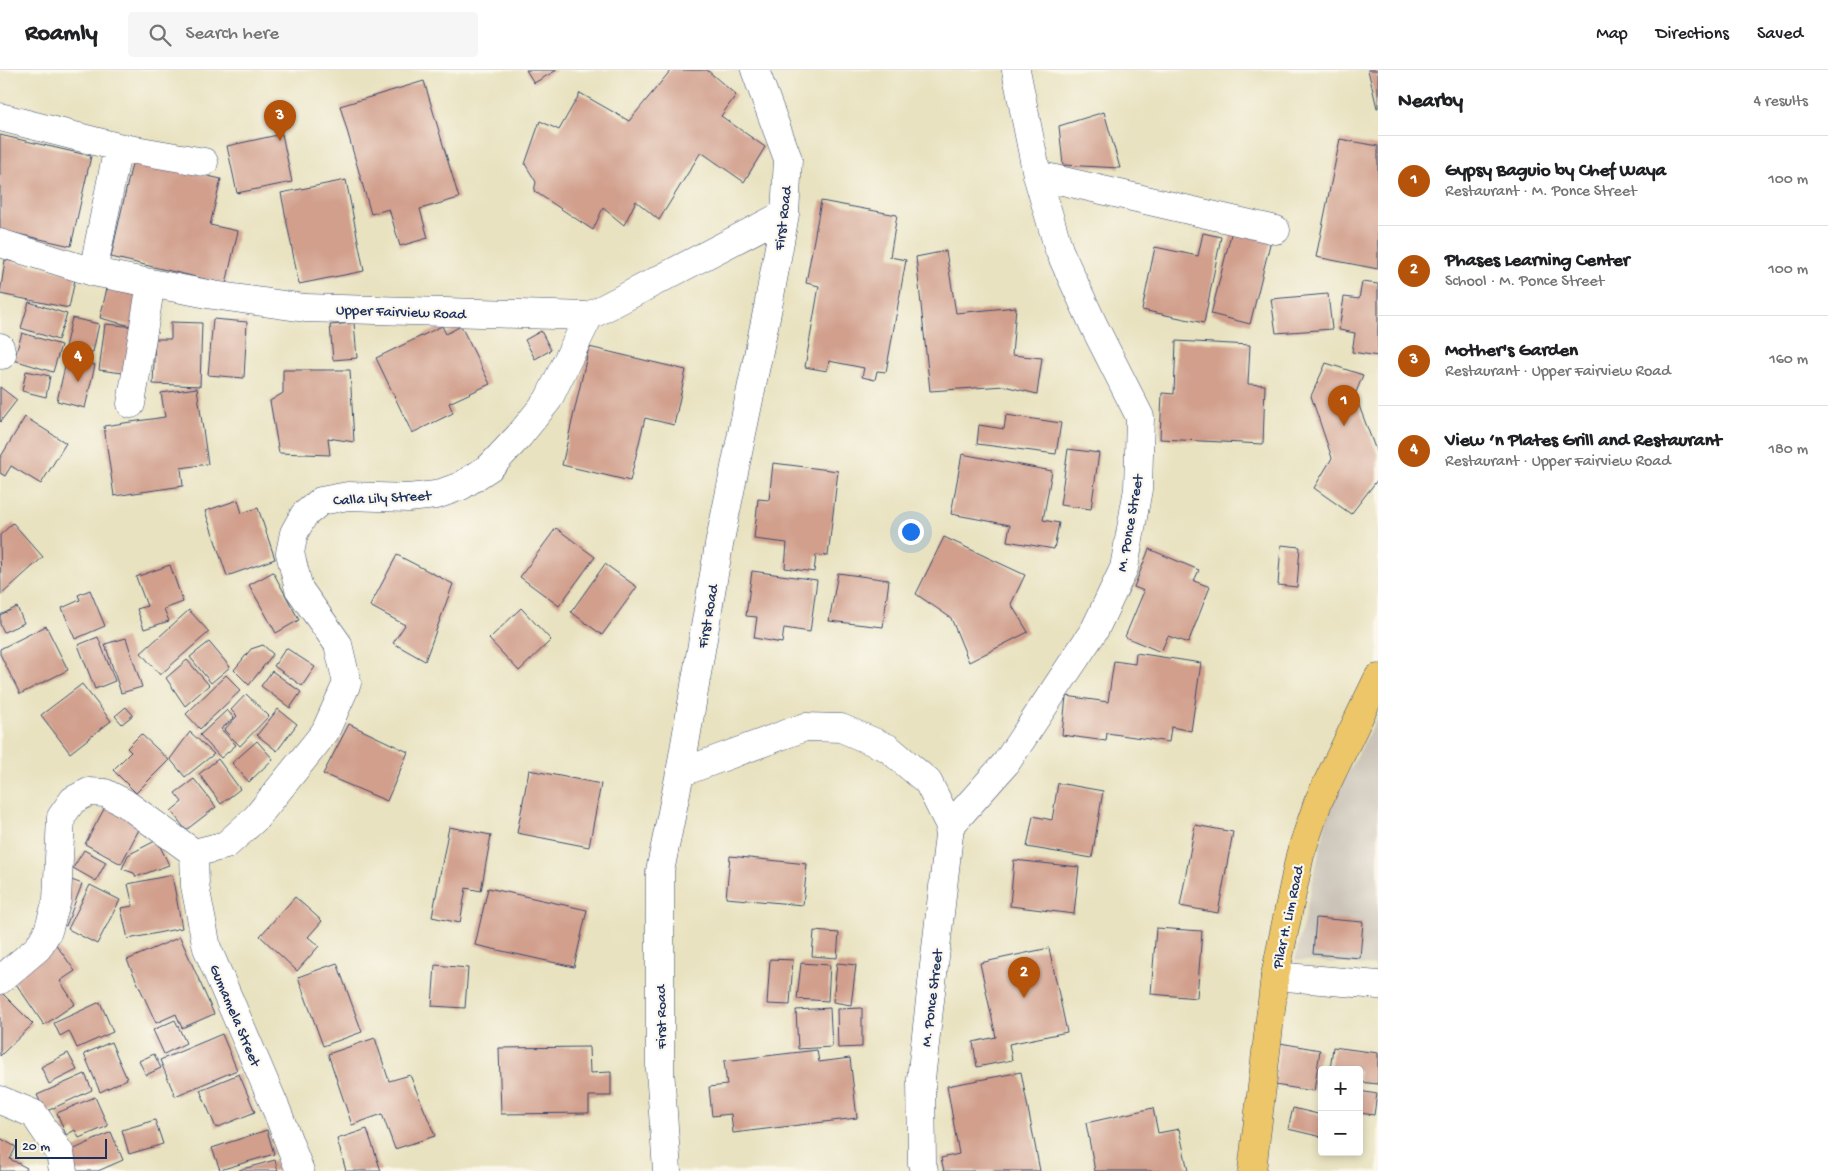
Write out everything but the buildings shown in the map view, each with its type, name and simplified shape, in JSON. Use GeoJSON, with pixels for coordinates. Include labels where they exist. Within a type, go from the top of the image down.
{"type":"FeatureCollection","features":[{"type":"Feature","properties":{"kind":"main road","name":"Pilar H. Lim Road"},"geometry":{"type":"LineString","coordinates":[[1252,1171],[1275,976],[1300,855],[1318,802],[1378,678]]}},
{"type":"Feature","properties":{"kind":"street","name":"First Road"},"geometry":{"type":"LineString","coordinates":[[667,1171],[660,1069],[660,871],[680,773],[719,545],[768,307],[785,214],[788,159],[755,70]]}},
{"type":"Feature","properties":{"kind":"street","name":"M. Ponce Street"},"geometry":{"type":"LineString","coordinates":[[924,1171],[922,1163],[921,1079],[950,826],[1006,764],[1095,629],[1124,568],[1138,489],[1140,417],[1094,326],[1059,250],[1037,175],[1016,70]]}},
{"type":"Feature","properties":{"kind":"street"},"geometry":{"type":"LineString","coordinates":[[0,117],[118,147],[204,162]]}},
{"type":"Feature","properties":{"kind":"street"},"geometry":{"type":"LineString","coordinates":[[93,272],[118,147]]}},
{"type":"Feature","properties":{"kind":"street"},"geometry":{"type":"LineString","coordinates":[[1037,175],[1276,230]]}},
{"type":"Feature","properties":{"kind":"street","name":"Upper Fairview Road"},"geometry":{"type":"LineString","coordinates":[[0,243],[93,272],[214,295],[304,308],[588,316],[785,214]]}},
{"type":"Feature","properties":{"kind":"street"},"geometry":{"type":"LineString","coordinates":[[131,404],[151,283]]}},
{"type":"Feature","properties":{"kind":"street","name":"Calla Lily Street"},"geometry":{"type":"LineString","coordinates":[[194,853],[226,845],[256,818],[324,732],[347,683],[338,644],[298,589],[290,553],[294,533],[304,515],[321,501],[348,496],[408,498],[436,494],[461,486],[490,466],[519,436],[548,400],[588,316]]}},
{"type":"Feature","properties":{"kind":"street"},"geometry":{"type":"LineString","coordinates":[[680,773],[805,727],[841,728],[888,748],[928,782],[950,826]]}},
{"type":"Feature","properties":{"kind":"street"},"geometry":{"type":"LineString","coordinates":[[0,980],[38,948],[48,931],[57,900],[61,817],[73,800],[89,792],[104,793],[125,803],[194,853]]}},
{"type":"Feature","properties":{"kind":"street","name":"Gumamela Street"},"geometry":{"type":"LineString","coordinates":[[194,853],[195,886],[207,948],[277,1111],[300,1171]]}},
{"type":"Feature","properties":{"kind":"street"},"geometry":{"type":"LineString","coordinates":[[1275,976],[1378,985]]}},
{"type":"Feature","properties":{"kind":"street"},"geometry":{"type":"LineString","coordinates":[[0,1100],[34,1114],[60,1153],[63,1171]]}},
{"type":"Feature","properties":{"kind":"shaded area"},"geometry":{"type":"Polygon","coordinates":[[[1378,716],[1378,966],[1295,960],[1329,809],[1378,716]]]}},
{"type":"Feature","properties":{"kind":"place","name":"Mother's Garden"},"geometry":{"type":"Point","coordinates":[280,141]}},
{"type":"Feature","properties":{"kind":"place","name":"View ‘n Plates Grill and Restaurant"},"geometry":{"type":"Point","coordinates":[78,382]}},
{"type":"Feature","properties":{"kind":"place","name":"Gypsy Baguio by Chef Waya"},"geometry":{"type":"Point","coordinates":[1344,426]}},
{"type":"Feature","properties":{"kind":"place","name":"Phases Learning Center"},"geometry":{"type":"Point","coordinates":[1024,998]}}]}
